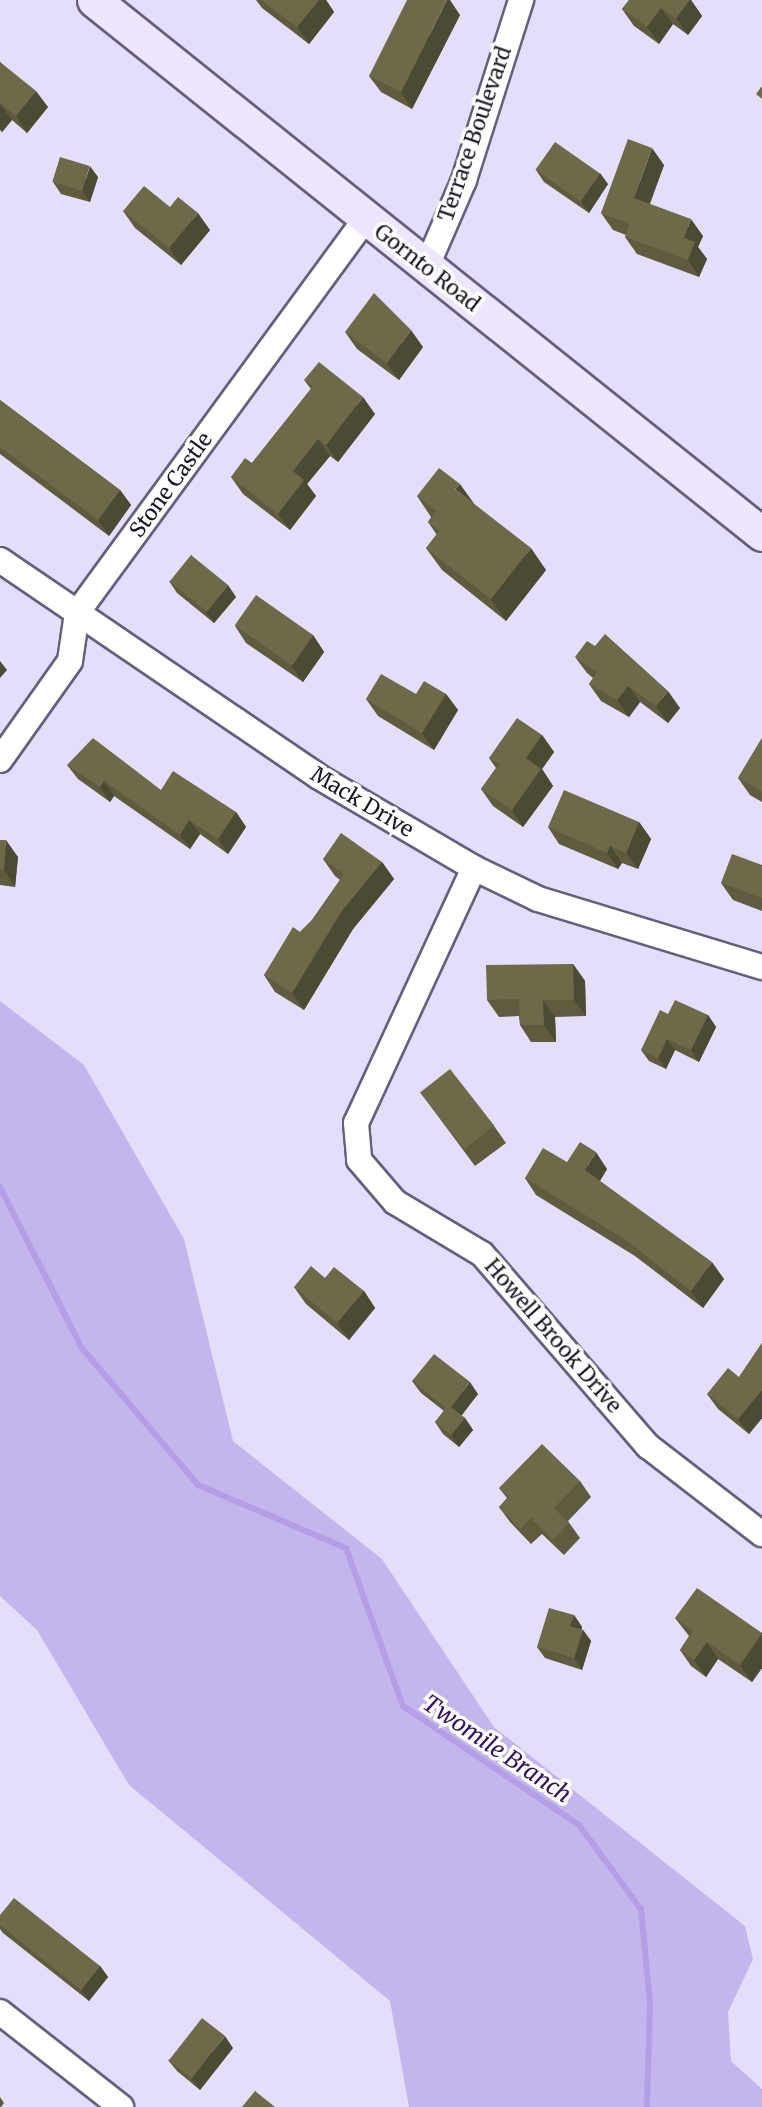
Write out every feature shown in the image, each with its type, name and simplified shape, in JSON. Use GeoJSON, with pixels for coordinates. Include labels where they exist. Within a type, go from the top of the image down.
{"type":"FeatureCollection","features":[{"type":"Feature","properties":{"kind":"main road","name":"Gornto Road"},"geometry":{"type":"LineString","coordinates":[[94,0],[762,534]]}},
{"type":"Feature","properties":{"kind":"street","name":"Terrace Boulevard"},"geometry":{"type":"LineString","coordinates":[[426,268],[473,154],[521,0]]}},
{"type":"Feature","properties":{"kind":"street","name":"Stone Castle"},"geometry":{"type":"LineString","coordinates":[[0,760],[71,662],[77,612],[365,219]]}},
{"type":"Feature","properties":{"kind":"street","name":"Mack Drive"},"geometry":{"type":"LineString","coordinates":[[0,560],[319,777],[474,868],[538,899],[762,967]]}},
{"type":"Feature","properties":{"kind":"street","name":"Howell Brook Drive"},"geometry":{"type":"LineString","coordinates":[[474,868],[356,1123],[359,1160],[396,1202],[482,1254],[648,1446],[762,1534]]}},
{"type":"Feature","properties":{"kind":"street"},"geometry":{"type":"LineString","coordinates":[[0,2012],[121,2107]]}},
{"type":"Feature","properties":{"kind":"shaded area"},"geometry":{"type":"Polygon","coordinates":[[[0,1001],[84,1065],[184,1239],[233,1441],[382,1559],[494,1727],[745,1926],[753,1959],[728,2012],[731,2061],[762,2089],[762,2107],[409,2107],[390,2001],[129,1785],[37,1630],[0,1596],[0,1001]]]}},
{"type":"Feature","properties":{"kind":"building"},"geometry":{"type":"Polygon","coordinates":[[[261,0],[319,0],[297,27],[261,0]]]}},
{"type":"Feature","properties":{"kind":"building"},"geometry":{"type":"Polygon","coordinates":[[[407,0],[447,0],[401,92],[369,76],[407,0]]]}},
{"type":"Feature","properties":{"kind":"building"},"geometry":{"type":"Polygon","coordinates":[[[629,0],[690,0],[676,18],[661,8],[647,27],[622,9],[629,0]]]}},
{"type":"Feature","properties":{"kind":"building"},"geometry":{"type":"Polygon","coordinates":[[[0,62],[36,91],[16,116],[0,103],[0,62]]]}},
{"type":"Feature","properties":{"kind":"building"},"geometry":{"type":"Polygon","coordinates":[[[762,86],[762,99],[756,94],[762,86]]]}},
{"type":"Feature","properties":{"kind":"building"},"geometry":{"type":"Polygon","coordinates":[[[628,139],[652,148],[634,198],[691,219],[684,238],[695,242],[688,260],[625,237],[629,224],[601,213],[628,139]]]}},
{"type":"Feature","properties":{"kind":"building"},"geometry":{"type":"Polygon","coordinates":[[[555,142],[600,174],[581,201],[535,170],[555,142]]]}},
{"type":"Feature","properties":{"kind":"building"},"geometry":{"type":"Polygon","coordinates":[[[60,157],[90,166],[82,191],[52,182],[60,157]]]}},
{"type":"Feature","properties":{"kind":"building"},"geometry":{"type":"Polygon","coordinates":[[[144,186],[170,207],[178,197],[198,213],[169,248],[123,211],[144,186]]]}},
{"type":"Feature","properties":{"kind":"building"},"geometry":{"type":"Polygon","coordinates":[[[374,293],[411,330],[387,363],[345,332],[374,293]]]}},
{"type":"Feature","properties":{"kind":"building"},"geometry":{"type":"Polygon","coordinates":[[[319,362],[363,397],[326,445],[318,439],[293,471],[304,480],[278,514],[231,477],[245,458],[252,463],[313,386],[304,380],[319,362]]]}},
{"type":"Feature","properties":{"kind":"building"},"geometry":{"type":"Polygon","coordinates":[[[0,400],[120,490],[98,520],[0,447],[0,400]]]}},
{"type":"Feature","properties":{"kind":"building"},"geometry":{"type":"Polygon","coordinates":[[[439,468],[460,484],[455,489],[531,548],[491,599],[426,548],[439,531],[428,522],[436,511],[417,496],[439,468]]]}},
{"type":"Feature","properties":{"kind":"building"},"geometry":{"type":"Polygon","coordinates":[[[191,555],[228,585],[207,612],[170,581],[191,555]]]}},
{"type":"Feature","properties":{"kind":"building"},"geometry":{"type":"Polygon","coordinates":[[[256,595],[313,635],[292,665],[235,625],[256,595]]]}},
{"type":"Feature","properties":{"kind":"building"},"geometry":{"type":"Polygon","coordinates":[[[605,634],[668,691],[656,706],[628,686],[617,700],[589,684],[597,672],[575,657],[587,641],[595,646],[605,634]]]}},
{"type":"Feature","properties":{"kind":"building"},"geometry":{"type":"Polygon","coordinates":[[[381,674],[416,694],[424,681],[446,694],[422,733],[366,699],[381,674]]]}},
{"type":"Feature","properties":{"kind":"building"},"geometry":{"type":"Polygon","coordinates":[[[517,718],[542,735],[526,758],[541,769],[512,810],[481,789],[499,764],[489,758],[517,718]]]}},
{"type":"Feature","properties":{"kind":"building"},"geometry":{"type":"Polygon","coordinates":[[[93,738],[161,790],[173,771],[236,812],[218,839],[189,820],[180,835],[104,781],[100,787],[67,765],[93,738]]]}},
{"type":"Feature","properties":{"kind":"building"},"geometry":{"type":"Polygon","coordinates":[[[762,738],[762,792],[738,778],[762,738]]]}},
{"type":"Feature","properties":{"kind":"building"},"geometry":{"type":"Polygon","coordinates":[[[564,790],[639,822],[626,853],[610,846],[607,853],[548,827],[564,790]]]}},
{"type":"Feature","properties":{"kind":"building"},"geometry":{"type":"Polygon","coordinates":[[[341,833],[382,862],[341,912],[292,993],[264,975],[293,927],[300,932],[312,920],[344,874],[323,859],[341,833]]]}},
{"type":"Feature","properties":{"kind":"building"},"geometry":{"type":"Polygon","coordinates":[[[0,840],[6,840],[4,870],[0,869],[0,840]]]}},
{"type":"Feature","properties":{"kind":"building"},"geometry":{"type":"Polygon","coordinates":[[[732,854],[762,865],[762,898],[721,883],[732,854]]]}},
{"type":"Feature","properties":{"kind":"building"},"geometry":{"type":"Polygon","coordinates":[[[573,964],[574,1000],[543,1000],[544,1025],[520,1025],[519,999],[487,1000],[486,965],[573,964]]]}},
{"type":"Feature","properties":{"kind":"building"},"geometry":{"type":"Polygon","coordinates":[[[675,1000],[708,1015],[691,1050],[667,1039],[658,1058],[641,1050],[660,1010],[668,1014],[675,1000]]]}},
{"type":"Feature","properties":{"kind":"building"},"geometry":{"type":"Polygon","coordinates":[[[450,1069],[494,1126],[464,1149],[420,1092],[450,1069]]]}},
{"type":"Feature","properties":{"kind":"building"},"geometry":{"type":"Polygon","coordinates":[[[580,1142],[596,1152],[585,1170],[712,1262],[691,1291],[624,1239],[525,1178],[543,1148],[567,1162],[580,1142]]]}},
{"type":"Feature","properties":{"kind":"building"},"geometry":{"type":"Polygon","coordinates":[[[311,1266],[325,1278],[334,1267],[364,1291],[337,1323],[294,1287],[311,1266]]]}},
{"type":"Feature","properties":{"kind":"building"},"geometry":{"type":"Polygon","coordinates":[[[762,1343],[762,1390],[738,1419],[707,1394],[728,1368],[739,1377],[762,1343]]]}},
{"type":"Feature","properties":{"kind":"building"},"geometry":{"type":"Polygon","coordinates":[[[434,1354],[470,1382],[451,1407],[465,1418],[451,1435],[435,1422],[446,1408],[412,1381],[434,1354]]]}},
{"type":"Feature","properties":{"kind":"building"},"geometry":{"type":"Polygon","coordinates":[[[542,1444],[580,1481],[554,1508],[569,1523],[553,1540],[531,1518],[520,1529],[499,1507],[509,1497],[499,1488],[542,1444]]]}},
{"type":"Feature","properties":{"kind":"building"},"geometry":{"type":"Polygon","coordinates":[[[697,1588],[762,1633],[740,1665],[707,1642],[694,1660],[680,1650],[693,1631],[675,1618],[697,1588]]]}},
{"type":"Feature","properties":{"kind":"building"},"geometry":{"type":"Polygon","coordinates":[[[549,1608],[574,1615],[570,1626],[583,1630],[574,1658],[537,1647],[549,1608]]]}},
{"type":"Feature","properties":{"kind":"building"},"geometry":{"type":"Polygon","coordinates":[[[14,1898],[100,1966],[81,1990],[0,1925],[0,1915],[14,1898]]]}},
{"type":"Feature","properties":{"kind":"building"},"geometry":{"type":"Polygon","coordinates":[[[202,2018],[225,2036],[192,2078],[169,2061],[202,2018]]]}},
{"type":"Feature","properties":{"kind":"building"},"geometry":{"type":"Polygon","coordinates":[[[255,2091],[275,2107],[242,2107],[255,2091]]]}},
{"type":"Feature","properties":{"kind":"waterway","name":"Twomile Branch"},"geometry":{"type":"LineString","coordinates":[[0,1187],[81,1347],[198,1485],[346,1548],[403,1706],[579,1825],[641,1909],[650,2003],[647,2107]]}}]}
